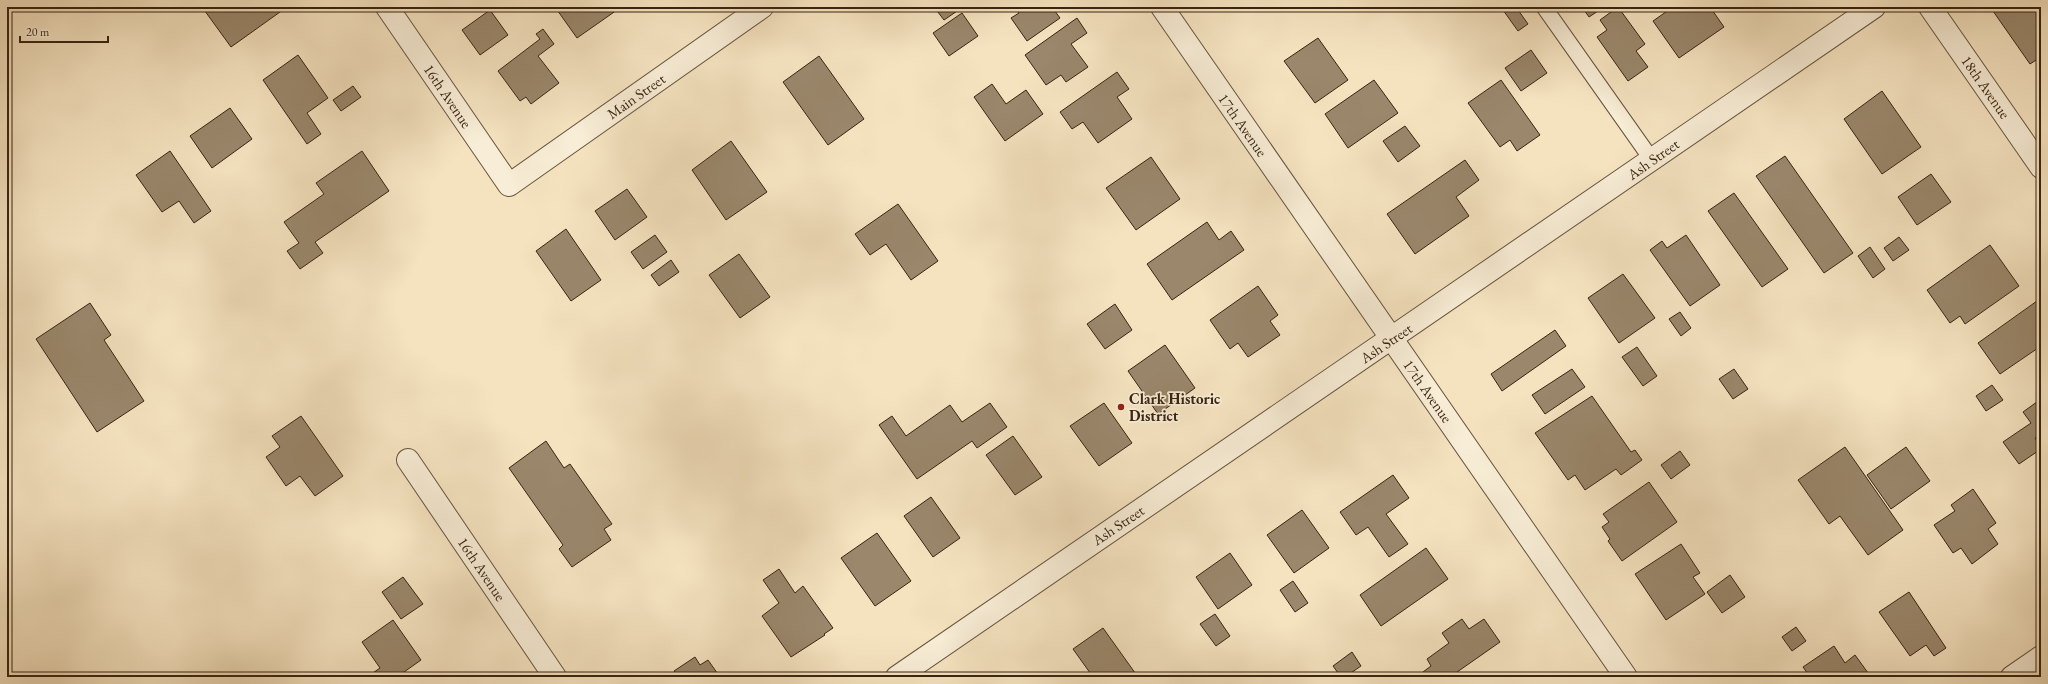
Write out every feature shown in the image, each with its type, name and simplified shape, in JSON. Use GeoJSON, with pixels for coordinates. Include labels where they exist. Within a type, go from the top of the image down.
{"type":"FeatureCollection","features":[{"type":"Feature","properties":{"kind":"street","name":"16th Avenue"},"geometry":{"type":"LineString","coordinates":[[387,7],[509,185]]}},
{"type":"Feature","properties":{"kind":"street","name":"Main Street"},"geometry":{"type":"LineString","coordinates":[[509,185],[762,7]]}},
{"type":"Feature","properties":{"kind":"street","name":"17th Avenue"},"geometry":{"type":"LineString","coordinates":[[1162,7],[1626,677]]}},
{"type":"Feature","properties":{"kind":"street","name":"Ash Street"},"geometry":{"type":"LineString","coordinates":[[896,677],[1392,339],[1874,7]]}},
{"type":"Feature","properties":{"kind":"street","name":"18th Avenue"},"geometry":{"type":"LineString","coordinates":[[1930,7],[2041,167]]}},
{"type":"Feature","properties":{"kind":"street","name":"16th Avenue"},"geometry":{"type":"LineString","coordinates":[[408,460],[556,677]]}},
{"type":"Feature","properties":{"kind":"street"},"geometry":{"type":"LineString","coordinates":[[2012,677],[2038,665]]}},
{"type":"Feature","properties":{"kind":"lane"},"geometry":{"type":"LineString","coordinates":[[1544,7],[1652,160]]}},
{"type":"Feature","properties":{"kind":"building"},"geometry":{"type":"Polygon","coordinates":[[[202,7],[287,7],[231,47],[202,7]]]}},
{"type":"Feature","properties":{"kind":"building"},"geometry":{"type":"Polygon","coordinates":[[[555,7],[615,7],[617,10],[577,38],[555,7]]]}},
{"type":"Feature","properties":{"kind":"building"},"geometry":{"type":"Polygon","coordinates":[[[934,7],[963,7],[944,20],[934,7]]]}},
{"type":"Feature","properties":{"kind":"building"},"geometry":{"type":"Polygon","coordinates":[[[1015,7],[1052,7],[1060,18],[1027,41],[1011,18],[1019,13],[1015,7]]]}},
{"type":"Feature","properties":{"kind":"building"},"geometry":{"type":"Polygon","coordinates":[[[1506,7],[1516,7],[1528,24],[1518,31],[1503,10],[1506,7]]]}},
{"type":"Feature","properties":{"kind":"building"},"geometry":{"type":"Polygon","coordinates":[[[1582,7],[1604,7],[1589,17],[1582,7]]]}},
{"type":"Feature","properties":{"kind":"building"},"geometry":{"type":"Polygon","coordinates":[[[1618,7],[1645,44],[1636,51],[1648,67],[1628,81],[1597,37],[1607,30],[1600,20],[1618,7]]]}},
{"type":"Feature","properties":{"kind":"building"},"geometry":{"type":"Polygon","coordinates":[[[1673,7],[1710,7],[1724,27],[1679,58],[1653,21],[1673,7]]]}},
{"type":"Feature","properties":{"kind":"building"},"geometry":{"type":"Polygon","coordinates":[[[1999,7],[2041,7],[2041,57],[2030,64],[1993,11],[1999,7]]]}},
{"type":"Feature","properties":{"kind":"building"},"geometry":{"type":"Polygon","coordinates":[[[490,10],[508,35],[480,55],[462,30],[490,10]]]}},
{"type":"Feature","properties":{"kind":"building"},"geometry":{"type":"Polygon","coordinates":[[[962,13],[978,36],[949,56],[933,33],[962,13]]]}},
{"type":"Feature","properties":{"kind":"building"},"geometry":{"type":"Polygon","coordinates":[[[1077,18],[1087,33],[1071,44],[1088,67],[1066,82],[1061,75],[1046,85],[1025,55],[1077,18]]]}},
{"type":"Feature","properties":{"kind":"building"},"geometry":{"type":"Polygon","coordinates":[[[543,29],[554,44],[538,56],[559,83],[531,104],[526,97],[520,101],[498,71],[540,39],[536,34],[543,29]]]}},
{"type":"Feature","properties":{"kind":"building"},"geometry":{"type":"Polygon","coordinates":[[[1318,38],[1348,80],[1315,103],[1284,61],[1318,38]]]}},
{"type":"Feature","properties":{"kind":"building"},"geometry":{"type":"Polygon","coordinates":[[[1531,50],[1547,73],[1521,91],[1505,68],[1531,50]]]}},
{"type":"Feature","properties":{"kind":"building"},"geometry":{"type":"Polygon","coordinates":[[[298,55],[328,98],[307,113],[321,134],[307,144],[263,80],[298,55]]]}},
{"type":"Feature","properties":{"kind":"building"},"geometry":{"type":"Polygon","coordinates":[[[819,56],[864,119],[828,145],[783,82],[819,56]]]}},
{"type":"Feature","properties":{"kind":"building"},"geometry":{"type":"Polygon","coordinates":[[[1117,72],[1129,89],[1117,97],[1132,119],[1098,143],[1083,122],[1072,129],[1060,112],[1117,72]]]}},
{"type":"Feature","properties":{"kind":"building"},"geometry":{"type":"Polygon","coordinates":[[[1374,80],[1398,113],[1348,148],[1325,114],[1374,80]]]}},
{"type":"Feature","properties":{"kind":"building"},"geometry":{"type":"Polygon","coordinates":[[[1501,80],[1540,135],[1517,151],[1510,140],[1500,147],[1468,103],[1501,80]]]}},
{"type":"Feature","properties":{"kind":"building"},"geometry":{"type":"Polygon","coordinates":[[[992,84],[1006,104],[1026,90],[1043,114],[1005,141],[974,97],[992,84]]]}},
{"type":"Feature","properties":{"kind":"building"},"geometry":{"type":"Polygon","coordinates":[[[353,86],[361,97],[341,111],[333,100],[353,86]]]}},
{"type":"Feature","properties":{"kind":"building"},"geometry":{"type":"Polygon","coordinates":[[[1882,91],[1921,147],[1882,174],[1844,119],[1882,91]]]}},
{"type":"Feature","properties":{"kind":"building"},"geometry":{"type":"Polygon","coordinates":[[[230,108],[252,139],[212,168],[190,136],[230,108]]]}},
{"type":"Feature","properties":{"kind":"building"},"geometry":{"type":"Polygon","coordinates":[[[1405,126],[1420,146],[1398,162],[1383,141],[1405,126]]]}},
{"type":"Feature","properties":{"kind":"building"},"geometry":{"type":"Polygon","coordinates":[[[731,141],[767,192],[726,220],[692,170],[731,141]]]}},
{"type":"Feature","properties":{"kind":"building"},"geometry":{"type":"Polygon","coordinates":[[[170,151],[211,211],[194,223],[179,201],[162,212],[136,175],[170,151]]]}},
{"type":"Feature","properties":{"kind":"building"},"geometry":{"type":"Polygon","coordinates":[[[362,151],[389,191],[315,242],[323,253],[300,269],[287,251],[299,243],[284,222],[324,194],[316,183],[362,151]]]}},
{"type":"Feature","properties":{"kind":"building"},"geometry":{"type":"Polygon","coordinates":[[[1785,156],[1853,253],[1824,273],[1756,176],[1785,156]]]}},
{"type":"Feature","properties":{"kind":"building"},"geometry":{"type":"Polygon","coordinates":[[[1151,157],[1180,199],[1136,230],[1106,188],[1151,157]]]}},
{"type":"Feature","properties":{"kind":"building"},"geometry":{"type":"Polygon","coordinates":[[[1465,160],[1479,180],[1456,197],[1469,216],[1415,254],[1387,214],[1465,160]]]}},
{"type":"Feature","properties":{"kind":"building"},"geometry":{"type":"Polygon","coordinates":[[[1931,174],[1951,202],[1917,225],[1898,197],[1931,174]]]}},
{"type":"Feature","properties":{"kind":"building"},"geometry":{"type":"Polygon","coordinates":[[[627,189],[647,217],[615,240],[595,211],[627,189]]]}},
{"type":"Feature","properties":{"kind":"building"},"geometry":{"type":"Polygon","coordinates":[[[1734,193],[1788,269],[1762,287],[1708,211],[1734,193]]]}},
{"type":"Feature","properties":{"kind":"building"},"geometry":{"type":"Polygon","coordinates":[[[898,204],[938,261],[911,280],[886,244],[870,255],[855,234],[898,204]]]}},
{"type":"Feature","properties":{"kind":"building"},"geometry":{"type":"Polygon","coordinates":[[[1207,222],[1219,240],[1231,231],[1244,250],[1172,300],[1147,264],[1207,222]]]}},
{"type":"Feature","properties":{"kind":"building"},"geometry":{"type":"Polygon","coordinates":[[[566,229],[601,280],[571,301],[536,251],[566,229]]]}},
{"type":"Feature","properties":{"kind":"building"},"geometry":{"type":"Polygon","coordinates":[[[655,235],[667,252],[643,269],[631,252],[655,235]]]}},
{"type":"Feature","properties":{"kind":"building"},"geometry":{"type":"Polygon","coordinates":[[[1686,235],[1720,285],[1690,306],[1650,250],[1662,241],[1667,248],[1686,235]]]}},
{"type":"Feature","properties":{"kind":"building"},"geometry":{"type":"Polygon","coordinates":[[[1899,237],[1909,250],[1893,261],[1884,248],[1899,237]]]}},
{"type":"Feature","properties":{"kind":"building"},"geometry":{"type":"Polygon","coordinates":[[[1990,245],[2019,286],[1965,324],[1960,316],[1950,323],[1927,290],[1990,245]]]}},
{"type":"Feature","properties":{"kind":"building"},"geometry":{"type":"Polygon","coordinates":[[[1870,247],[1885,269],[1873,278],[1858,256],[1870,247]]]}},
{"type":"Feature","properties":{"kind":"building"},"geometry":{"type":"Polygon","coordinates":[[[739,254],[770,297],[740,318],[709,275],[739,254]]]}},
{"type":"Feature","properties":{"kind":"building"},"geometry":{"type":"Polygon","coordinates":[[[671,260],[679,272],[659,286],[651,275],[671,260]]]}},
{"type":"Feature","properties":{"kind":"building"},"geometry":{"type":"Polygon","coordinates":[[[1623,274],[1655,318],[1619,343],[1588,298],[1623,274]]]}},
{"type":"Feature","properties":{"kind":"building"},"geometry":{"type":"Polygon","coordinates":[[[1258,286],[1278,315],[1270,321],[1280,335],[1248,357],[1238,343],[1230,349],[1210,320],[1258,286]]]}},
{"type":"Feature","properties":{"kind":"building"},"geometry":{"type":"Polygon","coordinates":[[[2037,301],[2041,307],[2041,346],[2000,374],[1978,343],[2037,301]]]}},
{"type":"Feature","properties":{"kind":"building"},"geometry":{"type":"Polygon","coordinates":[[[90,303],[111,335],[104,340],[144,401],[97,432],[36,339],[90,303]]]}},
{"type":"Feature","properties":{"kind":"building"},"geometry":{"type":"Polygon","coordinates":[[[1115,304],[1132,330],[1105,349],[1087,324],[1115,304]]]}},
{"type":"Feature","properties":{"kind":"building"},"geometry":{"type":"Polygon","coordinates":[[[1680,312],[1691,328],[1681,336],[1669,319],[1680,312]]]}},
{"type":"Feature","properties":{"kind":"building"},"geometry":{"type":"Polygon","coordinates":[[[1555,330],[1566,346],[1502,391],[1491,374],[1555,330]]]}},
{"type":"Feature","properties":{"kind":"building"},"geometry":{"type":"Polygon","coordinates":[[[1165,345],[1195,388],[1158,414],[1128,371],[1165,345]]]}},
{"type":"Feature","properties":{"kind":"building"},"geometry":{"type":"Polygon","coordinates":[[[1637,347],[1657,376],[1643,386],[1622,357],[1637,347]]]}},
{"type":"Feature","properties":{"kind":"building"},"geometry":{"type":"Polygon","coordinates":[[[1572,369],[1585,387],[1545,414],[1532,395],[1572,369]]]}},
{"type":"Feature","properties":{"kind":"building"},"geometry":{"type":"Polygon","coordinates":[[[1734,369],[1748,389],[1733,399],[1719,379],[1734,369]]]}},
{"type":"Feature","properties":{"kind":"building"},"geometry":{"type":"Polygon","coordinates":[[[1992,385],[2003,400],[1986,411],[1976,396],[1992,385]]]}},
{"type":"Feature","properties":{"kind":"building"},"geometry":{"type":"Polygon","coordinates":[[[1592,396],[1631,452],[1635,450],[1642,460],[1621,475],[1616,469],[1585,490],[1575,475],[1568,480],[1535,433],[1592,396]]]}},
{"type":"Feature","properties":{"kind":"building"},"geometry":{"type":"Polygon","coordinates":[[[2041,399],[2041,436],[2040,435],[2035,438],[2041,449],[2019,464],[2003,442],[2031,423],[2023,412],[2041,399]]]}},
{"type":"Feature","properties":{"kind":"building"},"geometry":{"type":"Polygon","coordinates":[[[990,403],[1007,427],[977,448],[972,441],[917,479],[879,425],[892,416],[906,436],[950,405],[962,422],[990,403]]]}},
{"type":"Feature","properties":{"kind":"building"},"geometry":{"type":"Polygon","coordinates":[[[1104,403],[1132,443],[1099,466],[1070,426],[1104,403]]]}},
{"type":"Feature","properties":{"kind":"building"},"geometry":{"type":"Polygon","coordinates":[[[301,416],[343,476],[315,496],[300,476],[286,486],[266,457],[280,447],[272,436],[301,416]]]}},
{"type":"Feature","properties":{"kind":"building"},"geometry":{"type":"Polygon","coordinates":[[[1013,436],[1042,477],[1015,495],[986,455],[1013,436]]]}},
{"type":"Feature","properties":{"kind":"building"},"geometry":{"type":"Polygon","coordinates":[[[546,441],[564,468],[570,464],[612,524],[604,529],[611,540],[572,567],[559,549],[563,545],[509,468],[546,441]]]}},
{"type":"Feature","properties":{"kind":"building"},"geometry":{"type":"Polygon","coordinates":[[[1845,447],[1903,530],[1868,555],[1840,516],[1829,524],[1798,480],[1845,447]]]}},
{"type":"Feature","properties":{"kind":"building"},"geometry":{"type":"Polygon","coordinates":[[[1906,447],[1930,481],[1891,509],[1867,475],[1906,447]]]}},
{"type":"Feature","properties":{"kind":"building"},"geometry":{"type":"Polygon","coordinates":[[[1680,451],[1690,465],[1671,479],[1661,465],[1680,451]]]}},
{"type":"Feature","properties":{"kind":"building"},"geometry":{"type":"Polygon","coordinates":[[[1393,475],[1409,498],[1386,514],[1408,544],[1389,557],[1368,527],[1356,535],[1340,512],[1393,475]]]}},
{"type":"Feature","properties":{"kind":"building"},"geometry":{"type":"Polygon","coordinates":[[[1649,482],[1677,522],[1622,561],[1608,541],[1610,539],[1602,527],[1609,522],[1603,514],[1649,482]]]}},
{"type":"Feature","properties":{"kind":"building"},"geometry":{"type":"Polygon","coordinates":[[[1973,489],[1996,523],[1988,529],[1998,544],[1972,564],[1961,548],[1953,553],[1934,525],[1955,511],[1951,505],[1973,489]]]}},
{"type":"Feature","properties":{"kind":"building"},"geometry":{"type":"Polygon","coordinates":[[[931,497],[960,538],[933,557],[904,516],[931,497]]]}},
{"type":"Feature","properties":{"kind":"building"},"geometry":{"type":"Polygon","coordinates":[[[1302,510],[1329,548],[1294,573],[1267,535],[1302,510]]]}},
{"type":"Feature","properties":{"kind":"building"},"geometry":{"type":"Polygon","coordinates":[[[877,533],[911,581],[875,606],[841,558],[877,533]]]}},
{"type":"Feature","properties":{"kind":"building"},"geometry":{"type":"Polygon","coordinates":[[[1681,544],[1700,573],[1693,577],[1705,594],[1666,620],[1635,574],[1681,544]]]}},
{"type":"Feature","properties":{"kind":"building"},"geometry":{"type":"Polygon","coordinates":[[[1426,548],[1448,579],[1381,626],[1360,595],[1426,548]]]}},
{"type":"Feature","properties":{"kind":"building"},"geometry":{"type":"Polygon","coordinates":[[[1230,553],[1252,585],[1218,609],[1196,577],[1230,553]]]}},
{"type":"Feature","properties":{"kind":"building"},"geometry":{"type":"Polygon","coordinates":[[[779,569],[795,593],[803,586],[833,628],[824,634],[825,635],[791,657],[762,616],[779,603],[763,580],[779,569]]]}},
{"type":"Feature","properties":{"kind":"building"},"geometry":{"type":"Polygon","coordinates":[[[1730,575],[1745,597],[1722,613],[1707,592],[1730,575]]]}},
{"type":"Feature","properties":{"kind":"building"},"geometry":{"type":"Polygon","coordinates":[[[403,577],[423,604],[401,619],[382,592],[403,577]]]}},
{"type":"Feature","properties":{"kind":"building"},"geometry":{"type":"Polygon","coordinates":[[[1293,581],[1308,603],[1295,612],[1280,590],[1293,581]]]}},
{"type":"Feature","properties":{"kind":"building"},"geometry":{"type":"Polygon","coordinates":[[[1909,592],[1946,648],[1934,656],[1926,645],[1910,656],[1879,612],[1909,592]]]}},
{"type":"Feature","properties":{"kind":"building"},"geometry":{"type":"Polygon","coordinates":[[[1215,614],[1230,636],[1216,646],[1200,624],[1215,614]]]}},
{"type":"Feature","properties":{"kind":"building"},"geometry":{"type":"Polygon","coordinates":[[[1462,619],[1469,629],[1484,619],[1500,642],[1450,677],[1439,677],[1438,675],[1435,677],[1420,677],[1419,675],[1431,666],[1427,659],[1449,643],[1442,633],[1462,619]]]}},
{"type":"Feature","properties":{"kind":"building"},"geometry":{"type":"Polygon","coordinates":[[[393,620],[421,660],[397,677],[367,677],[380,668],[362,642],[393,620]]]}},
{"type":"Feature","properties":{"kind":"building"},"geometry":{"type":"Polygon","coordinates":[[[1796,627],[1806,641],[1792,651],[1782,637],[1796,627]]]}},
{"type":"Feature","properties":{"kind":"building"},"geometry":{"type":"Polygon","coordinates":[[[1103,628],[1138,677],[1093,677],[1073,649],[1103,628]]]}},
{"type":"Feature","properties":{"kind":"building"},"geometry":{"type":"Polygon","coordinates":[[[1834,646],[1845,663],[1855,655],[1871,677],[1810,677],[1803,667],[1834,646]]]}},
{"type":"Feature","properties":{"kind":"building"},"geometry":{"type":"Polygon","coordinates":[[[1352,652],[1361,666],[1345,677],[1341,677],[1333,666],[1352,652]]]}},
{"type":"Feature","properties":{"kind":"building"},"geometry":{"type":"Polygon","coordinates":[[[695,657],[700,665],[708,660],[720,677],[679,677],[674,671],[695,657]]]}},
{"type":"Feature","properties":{"kind":"place","name":"Clark Historic District"},"geometry":{"type":"Point","coordinates":[1121,407]}}]}
